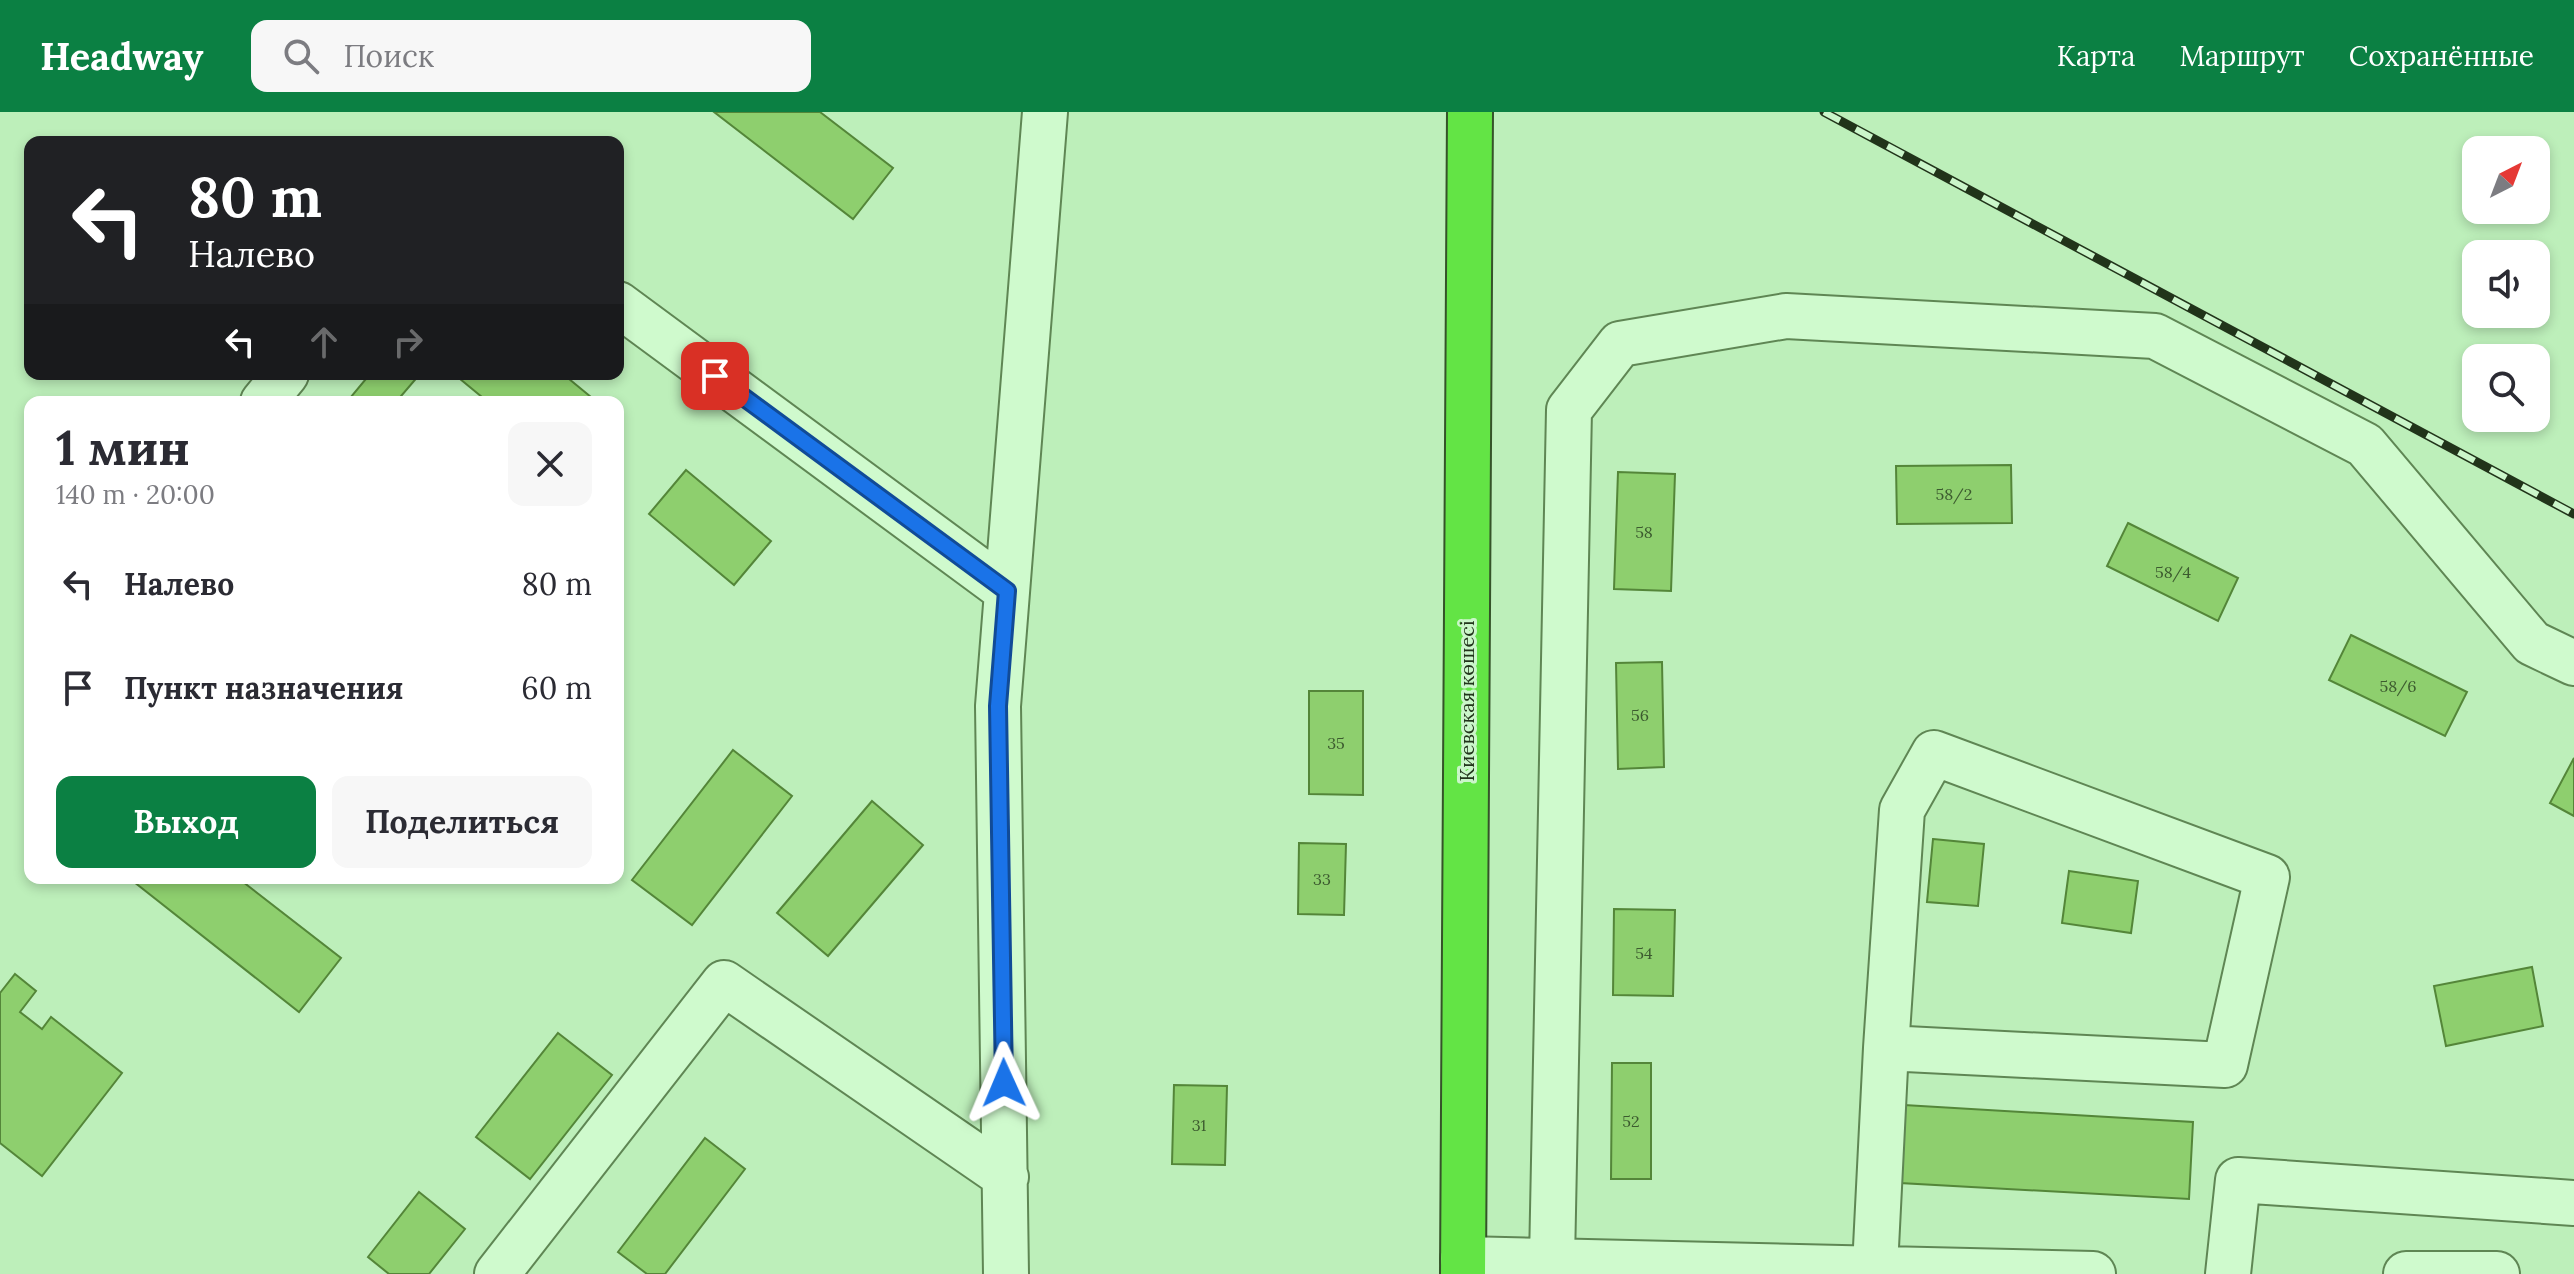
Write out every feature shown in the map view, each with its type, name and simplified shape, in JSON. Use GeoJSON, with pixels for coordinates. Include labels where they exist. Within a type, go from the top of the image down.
{"type":"FeatureCollection","features":[{"type":"Feature","properties":{"kind":"highway","name":"Киевская көшесі"},"geometry":{"type":"LineString","coordinates":[[1463,1267],[1470,120]]}},
{"type":"Feature","properties":{"kind":"lane"},"geometry":{"type":"LineString","coordinates":[[1006,1274],[998,706],[1033,121]]}},
{"type":"Feature","properties":{"kind":"lane"},"geometry":{"type":"LineString","coordinates":[[624,308],[1007,591]]}},
{"type":"Feature","properties":{"kind":"lane"},"geometry":{"type":"LineString","coordinates":[[1552,1261],[1569,410],[1620,344],[1786,316],[2155,336],[2365,445],[2532,643],[2574,663]]}},
{"type":"Feature","properties":{"kind":"lane"},"geometry":{"type":"LineString","coordinates":[[268,396],[281,380]]}},
{"type":"Feature","properties":{"kind":"lane"},"geometry":{"type":"LineString","coordinates":[[1875,1267],[1886,1048],[1902,810],[1934,753],[2267,877],[2225,1065],[1886,1048]]}},
{"type":"Feature","properties":{"kind":"lane"},"geometry":{"type":"LineString","coordinates":[[497,1274],[724,983],[1006,1177]]}},
{"type":"Feature","properties":{"kind":"lane"},"geometry":{"type":"LineString","coordinates":[[2228,1274],[2238,1180],[2574,1203]]}},
{"type":"Feature","properties":{"kind":"lane"},"geometry":{"type":"LineString","coordinates":[[1463,1267],[1552,1261],[2093,1274]]}},
{"type":"Feature","properties":{"kind":"lane"},"geometry":{"type":"LineString","coordinates":[[2406,1274],[2486,1273]]}},
{"type":"Feature","properties":{"kind":"building"},"geometry":{"type":"Polygon","coordinates":[[[714,112],[820,112],[893,168],[853,219],[714,112]]]}},
{"type":"Feature","properties":{"kind":"building"},"geometry":{"type":"Polygon","coordinates":[[[365,380],[415,380],[401,396],[352,396],[365,380]]]}},
{"type":"Feature","properties":{"kind":"building"},"geometry":{"type":"Polygon","coordinates":[[[461,380],[570,380],[590,396],[481,396],[461,380]]]}},
{"type":"Feature","properties":{"kind":"building"},"geometry":{"type":"Polygon","coordinates":[[[2011,465],[2012,523],[1897,524],[1896,466],[2011,465]]]}},
{"type":"Feature","properties":{"kind":"building"},"geometry":{"type":"Polygon","coordinates":[[[686,470],[771,541],[734,585],[649,514],[686,470]]]}},
{"type":"Feature","properties":{"kind":"building"},"geometry":{"type":"Polygon","coordinates":[[[1618,472],[1675,474],[1671,591],[1614,589],[1618,472]]]}},
{"type":"Feature","properties":{"kind":"building"},"geometry":{"type":"Polygon","coordinates":[[[2128,523],[2238,578],[2218,621],[2107,566],[2128,523]]]}},
{"type":"Feature","properties":{"kind":"building"},"geometry":{"type":"Polygon","coordinates":[[[2351,635],[2467,692],[2445,736],[2329,680],[2351,635]]]}},
{"type":"Feature","properties":{"kind":"building"},"geometry":{"type":"Polygon","coordinates":[[[1662,662],[1664,767],[1618,769],[1616,663],[1662,662]]]}},
{"type":"Feature","properties":{"kind":"building"},"geometry":{"type":"Polygon","coordinates":[[[1309,691],[1363,691],[1363,795],[1309,794],[1309,691]]]}},
{"type":"Feature","properties":{"kind":"building"},"geometry":{"type":"Polygon","coordinates":[[[733,750],[792,796],[692,925],[632,880],[733,750]]]}},
{"type":"Feature","properties":{"kind":"building"},"geometry":{"type":"Polygon","coordinates":[[[2574,758],[2574,816],[2550,803],[2574,758]]]}},
{"type":"Feature","properties":{"kind":"building"},"geometry":{"type":"Polygon","coordinates":[[[872,801],[923,845],[828,956],[777,913],[872,801]]]}},
{"type":"Feature","properties":{"kind":"building"},"geometry":{"type":"Polygon","coordinates":[[[1933,839],[1984,844],[1978,906],[1927,902],[1933,839]]]}},
{"type":"Feature","properties":{"kind":"building"},"geometry":{"type":"Polygon","coordinates":[[[1299,843],[1346,844],[1344,915],[1298,914],[1299,843]]]}},
{"type":"Feature","properties":{"kind":"building"},"geometry":{"type":"Polygon","coordinates":[[[2069,871],[2138,881],[2131,933],[2062,923],[2069,871]]]}},
{"type":"Feature","properties":{"kind":"building"},"geometry":{"type":"Polygon","coordinates":[[[137,884],[246,884],[341,958],[299,1012],[137,884]]]}},
{"type":"Feature","properties":{"kind":"building"},"geometry":{"type":"Polygon","coordinates":[[[1614,909],[1675,910],[1673,996],[1613,995],[1614,909]]]}},
{"type":"Feature","properties":{"kind":"building"},"geometry":{"type":"Polygon","coordinates":[[[2532,967],[2543,1026],[2446,1046],[2434,986],[2532,967]]]}},
{"type":"Feature","properties":{"kind":"building"},"geometry":{"type":"Polygon","coordinates":[[[15,974],[36,991],[20,1012],[42,1029],[51,1017],[122,1073],[42,1176],[0,1143],[0,993],[15,974]]]}},
{"type":"Feature","properties":{"kind":"building"},"geometry":{"type":"Polygon","coordinates":[[[558,1033],[612,1075],[530,1179],[476,1137],[558,1033]]]}},
{"type":"Feature","properties":{"kind":"building"},"geometry":{"type":"Polygon","coordinates":[[[1612,1063],[1651,1063],[1651,1179],[1611,1179],[1612,1063]]]}},
{"type":"Feature","properties":{"kind":"building"},"geometry":{"type":"Polygon","coordinates":[[[1174,1085],[1227,1086],[1225,1165],[1172,1164],[1174,1085]]]}},
{"type":"Feature","properties":{"kind":"building"},"geometry":{"type":"Polygon","coordinates":[[[1904,1105],[2193,1122],[2189,1199],[1900,1183],[1904,1105]]]}},
{"type":"Feature","properties":{"kind":"building"},"geometry":{"type":"Polygon","coordinates":[[[705,1138],[745,1169],[665,1274],[647,1274],[618,1252],[705,1138]]]}},
{"type":"Feature","properties":{"kind":"building"},"geometry":{"type":"Polygon","coordinates":[[[419,1192],[465,1229],[429,1274],[389,1274],[368,1257],[419,1192]]]}},
{"type":"Feature","properties":{"kind":"railway"},"geometry":{"type":"LineString","coordinates":[[1824,112],[2574,514]]}},
{"type":"Feature","properties":{"kind":"route"},"geometry":{"type":"LineString","coordinates":[[715,376],[1007,591],[998,706],[1004,1083]]}}]}
